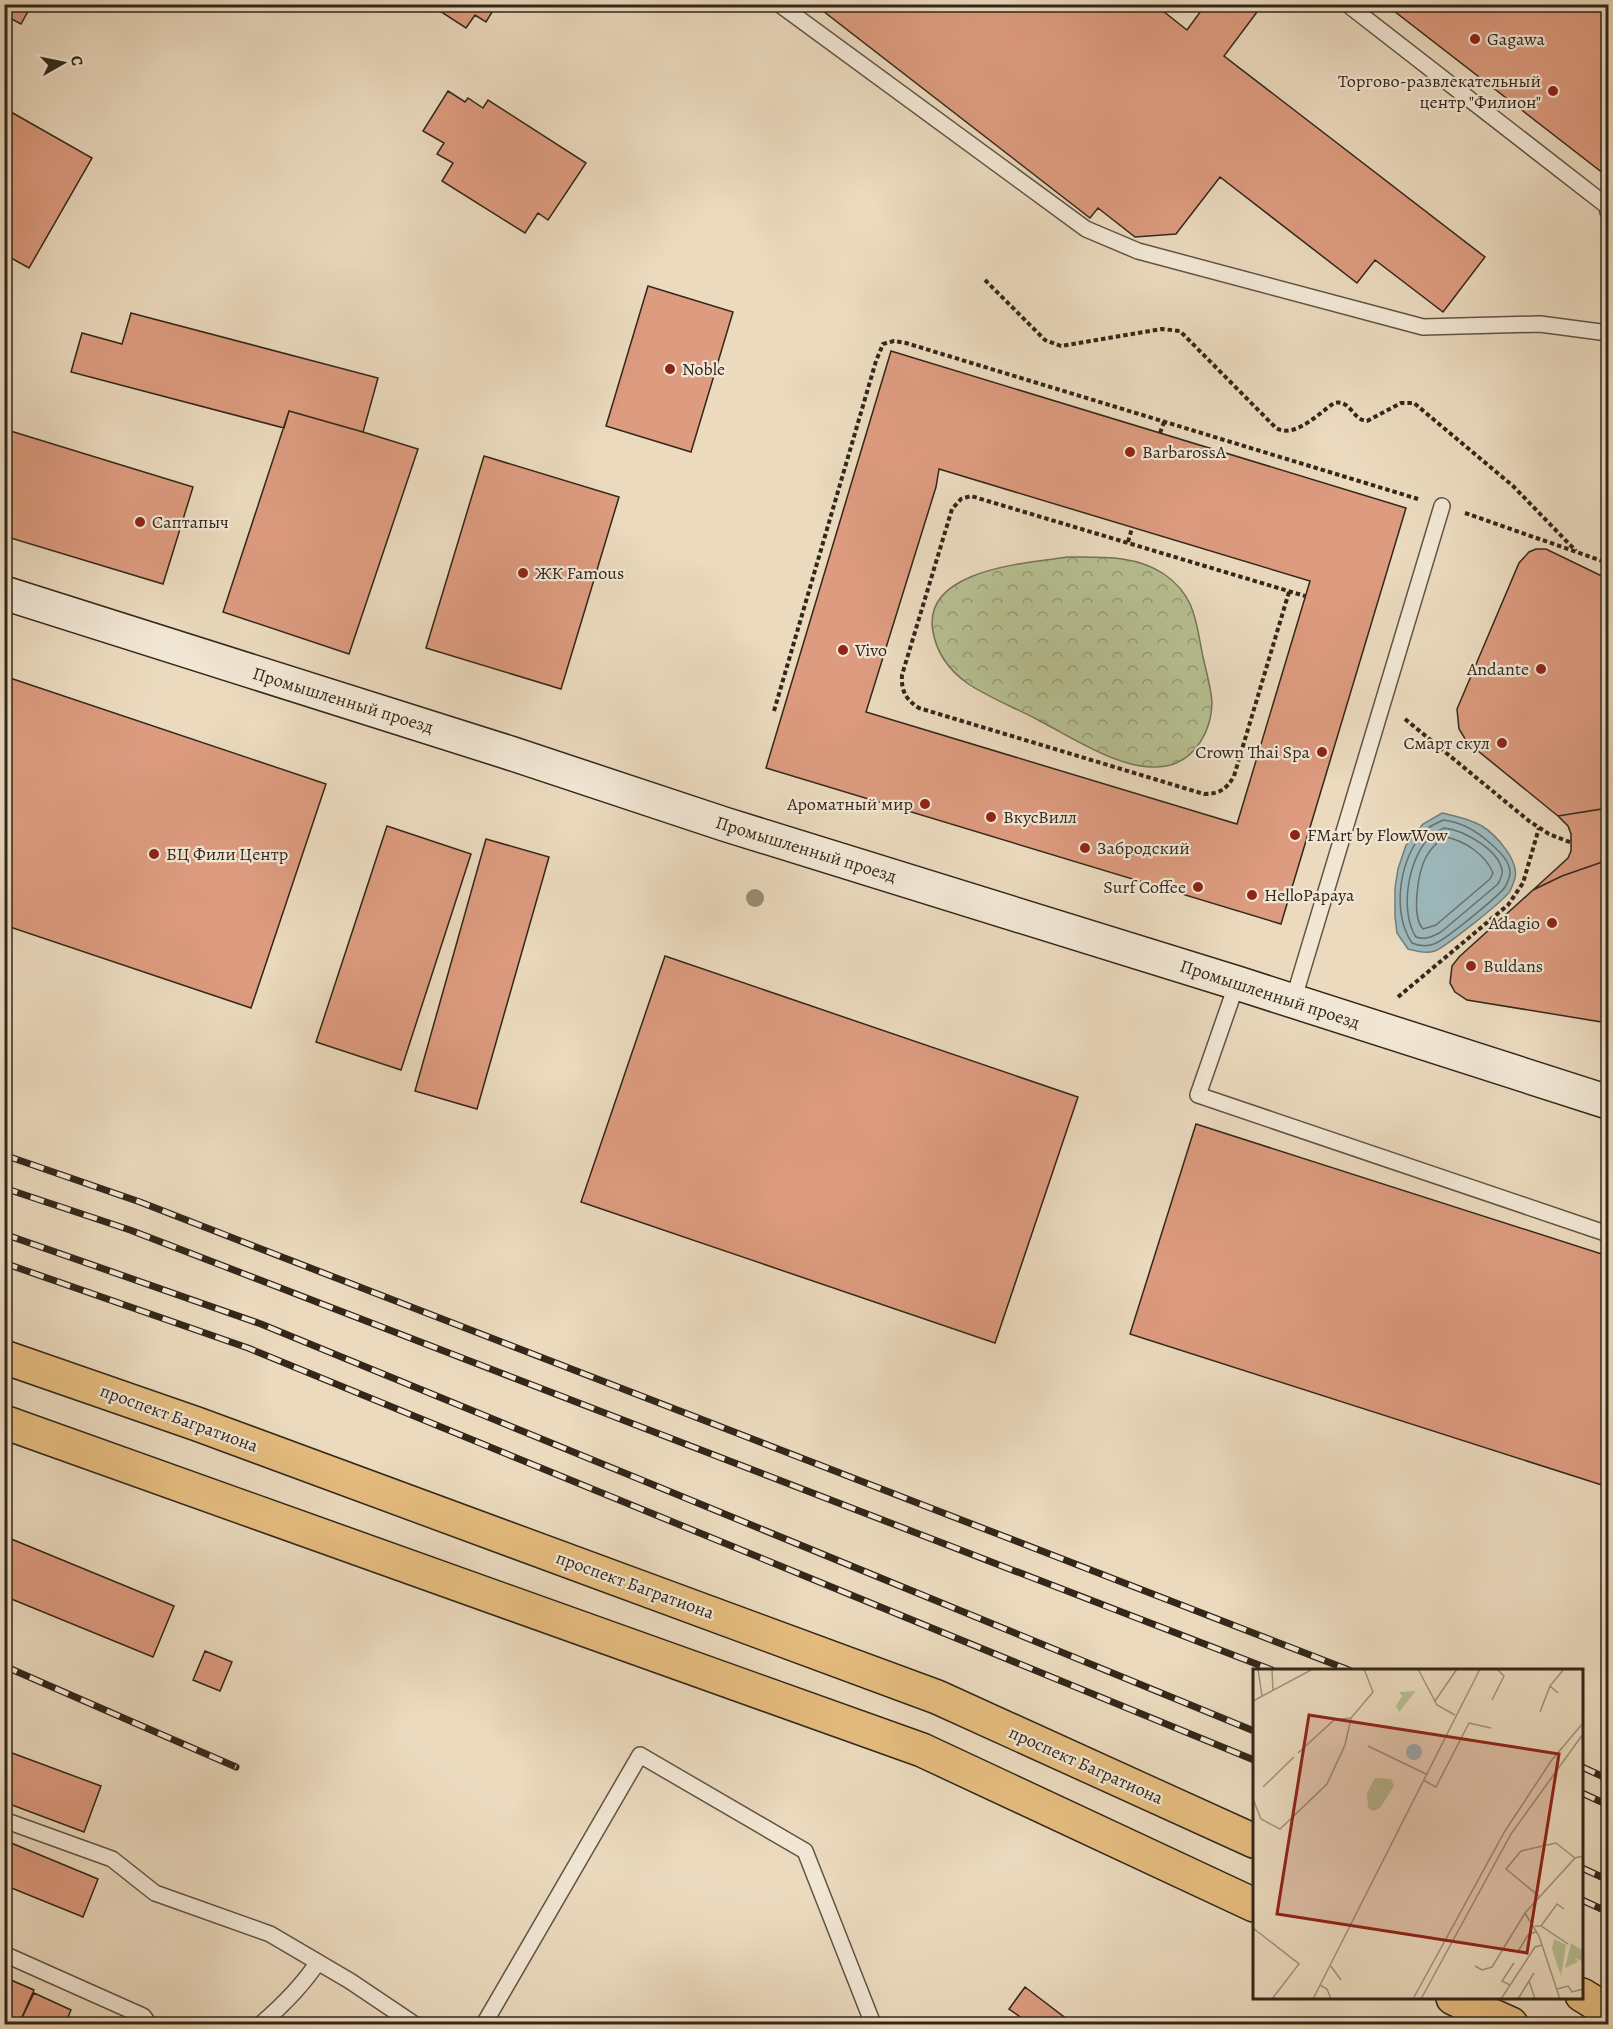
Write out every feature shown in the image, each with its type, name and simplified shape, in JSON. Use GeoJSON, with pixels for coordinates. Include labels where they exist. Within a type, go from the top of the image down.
{"type":"FeatureCollection","features":[{"type":"Feature","properties":{"kind":"main road","name":"проспект Багратиона"},"geometry":{"type":"LineString","coordinates":[[4,1357],[209,1428],[937,1697],[1253,1841]]}},
{"type":"Feature","properties":{"kind":"main road"},"geometry":{"type":"LineString","coordinates":[[4,1422],[922,1750],[1253,1905]]}},
{"type":"Feature","properties":{"kind":"main road"},"geometry":{"type":"LineString","coordinates":[[1583,1996],[1608,2011]]}},
{"type":"Feature","properties":{"kind":"main road"},"geometry":{"type":"LineString","coordinates":[[1455,1999],[1511,2025]]}},
{"type":"Feature","properties":{"kind":"street","name":"Промышленный проезд"},"geometry":{"type":"LineString","coordinates":[[4,594],[487,746],[724,824],[1237,983],[1608,1102]]}},
{"type":"Feature","properties":{"kind":"lane"},"geometry":{"type":"LineString","coordinates":[[779,4],[1086,230],[1138,251],[1423,327],[1540,324],[1608,333]]}},
{"type":"Feature","properties":{"kind":"lane"},"geometry":{"type":"LineString","coordinates":[[1347,4],[1607,206],[1608,212]]}},
{"type":"Feature","properties":{"kind":"lane"},"geometry":{"type":"LineString","coordinates":[[1293,1001],[1442,506]]}},
{"type":"Feature","properties":{"kind":"lane"},"geometry":{"type":"LineString","coordinates":[[1237,983],[1198,1095],[1608,1234]]}},
{"type":"Feature","properties":{"kind":"lane"},"geometry":{"type":"LineString","coordinates":[[484,2025],[640,1755],[805,1851],[873,2025]]}},
{"type":"Feature","properties":{"kind":"lane"},"geometry":{"type":"LineString","coordinates":[[4,1820],[112,1859],[155,1893],[270,1934],[318,1962],[414,2025]]}},
{"type":"Feature","properties":{"kind":"lane"},"geometry":{"type":"LineString","coordinates":[[4,1954],[143,2016],[149,2025]]}},
{"type":"Feature","properties":{"kind":"lane"},"geometry":{"type":"LineString","coordinates":[[261,2025],[307,1979],[318,1962]]}},
{"type":"Feature","properties":{"kind":"path"},"geometry":{"type":"LineString","coordinates":[[985,280],[1045,340],[1052,344],[1061,346],[1162,329],[1180,331],[1259,412],[1276,428],[1284,432],[1294,431],[1334,403],[1347,405],[1359,419],[1367,421],[1401,403],[1414,403],[1513,486],[1578,552]]}},
{"type":"Feature","properties":{"kind":"path"},"geometry":{"type":"LineString","coordinates":[[774,711],[876,361],[883,344],[894,341],[1500,524],[1608,563]]}},
{"type":"Feature","properties":{"kind":"path"},"geometry":{"type":"LineString","coordinates":[[1160,433],[1164,422]]}},
{"type":"Feature","properties":{"kind":"path"},"geometry":{"type":"LineString","coordinates":[[1289,591],[1234,776],[1229,785],[1213,794],[1204,794],[919,708],[905,696],[902,686],[902,675],[952,509],[961,499],[970,496],[982,498],[1128,542],[1289,591],[1305,596]]}},
{"type":"Feature","properties":{"kind":"path"},"geometry":{"type":"LineString","coordinates":[[1128,542],[1132,528]]}},
{"type":"Feature","properties":{"kind":"path"},"geometry":{"type":"LineString","coordinates":[[1383,702],[1539,828],[1572,843]]}},
{"type":"Feature","properties":{"kind":"path"},"geometry":{"type":"LineString","coordinates":[[1396,1000],[1508,905],[1523,883],[1539,828]]}},
{"type":"Feature","properties":{"kind":"green space"},"geometry":{"type":"Polygon","coordinates":[[[1068,557],[1118,558],[1142,563],[1175,582],[1189,601],[1196,622],[1212,702],[1209,723],[1200,743],[1185,758],[1176,763],[1150,767],[1134,765],[1100,753],[975,688],[955,673],[941,654],[933,632],[934,611],[943,595],[960,582],[1004,567],[1068,557]]]}},
{"type":"Feature","properties":{"kind":"water"},"geometry":{"type":"Polygon","coordinates":[[[1442,813],[1473,821],[1494,835],[1514,864],[1515,878],[1506,896],[1474,923],[1435,951],[1421,952],[1408,949],[1397,933],[1395,888],[1398,869],[1406,845],[1423,824],[1442,813]]]}},
{"type":"Feature","properties":{"kind":"building"},"geometry":{"type":"Polygon","coordinates":[[[4,4],[32,4],[21,24],[4,15],[4,4]]]}},
{"type":"Feature","properties":{"kind":"building"},"geometry":{"type":"Polygon","coordinates":[[[429,4],[497,4],[486,22],[475,15],[466,28],[429,4]]]}},
{"type":"Feature","properties":{"kind":"building"},"geometry":{"type":"Polygon","coordinates":[[[814,4],[1154,4],[1187,30],[1206,4],[1263,4],[1224,56],[1485,257],[1443,312],[1375,260],[1357,283],[1220,177],[1176,234],[1135,237],[1098,208],[1090,218],[814,4]]]}},
{"type":"Feature","properties":{"kind":"building","name":"Торгово-развлекательный центр \"Филион\""},"geometry":{"type":"Polygon","coordinates":[[[1385,4],[1608,4],[1608,177],[1385,4]]]}},
{"type":"Feature","properties":{"kind":"building"},"geometry":{"type":"Polygon","coordinates":[[[448,91],[465,102],[468,98],[483,108],[488,100],[586,163],[548,220],[538,213],[525,233],[442,181],[453,163],[437,154],[444,143],[423,131],[448,91]]]}},
{"type":"Feature","properties":{"kind":"building"},"geometry":{"type":"Polygon","coordinates":[[[4,108],[92,158],[29,268],[4,254],[4,108]]]}},
{"type":"Feature","properties":{"kind":"building","name":"Noble"},"geometry":{"type":"Polygon","coordinates":[[[648,286],[733,312],[691,452],[606,426],[648,286]]]}},
{"type":"Feature","properties":{"kind":"building"},"geometry":{"type":"Polygon","coordinates":[[[131,313],[378,378],[363,432],[289,411],[284,428],[71,372],[82,333],[122,344],[131,313]]]}},
{"type":"Feature","properties":{"kind":"building","name":"Vivo"},"geometry":{"type":"Polygon","coordinates":[[[891,351],[1406,508],[1281,924],[766,768],[891,351]],[[939,469],[936,487],[866,712],[1237,824],[1310,581],[939,469]]]}},
{"type":"Feature","properties":{"kind":"building"},"geometry":{"type":"Polygon","coordinates":[[[289,411],[418,449],[349,654],[223,612],[289,411]]]}},
{"type":"Feature","properties":{"kind":"building"},"geometry":{"type":"Polygon","coordinates":[[[4,429],[193,487],[163,584],[4,536],[4,429]]]}},
{"type":"Feature","properties":{"kind":"building","name":"ЖК Famous"},"geometry":{"type":"Polygon","coordinates":[[[484,456],[619,497],[561,689],[426,648],[484,456]]]}},
{"type":"Feature","properties":{"kind":"building","name":"Andante"},"geometry":{"type":"Polygon","coordinates":[[[1546,549],[1608,579],[1608,808],[1558,816],[1467,742],[1459,729],[1457,709],[1519,563],[1529,552],[1546,549]]]}},
{"type":"Feature","properties":{"kind":"building","name":"БЦ Фили Центр"},"geometry":{"type":"Polygon","coordinates":[[[4,676],[326,784],[251,1008],[4,925],[4,676]]]}},
{"type":"Feature","properties":{"kind":"building"},"geometry":{"type":"Polygon","coordinates":[[[1608,808],[1608,860],[1562,876],[1533,890],[1568,858],[1571,851],[1571,834],[1568,826],[1558,816],[1608,808]]]}},
{"type":"Feature","properties":{"kind":"building"},"geometry":{"type":"Polygon","coordinates":[[[387,826],[471,854],[401,1070],[316,1042],[387,826]]]}},
{"type":"Feature","properties":{"kind":"building"},"geometry":{"type":"Polygon","coordinates":[[[486,839],[549,857],[477,1109],[415,1091],[486,839]]]}},
{"type":"Feature","properties":{"kind":"building","name":"Adagio"},"geometry":{"type":"Polygon","coordinates":[[[1608,860],[1608,1023],[1467,1000],[1455,992],[1450,983],[1452,966],[1533,890],[1562,876],[1608,860]]]}},
{"type":"Feature","properties":{"kind":"building"},"geometry":{"type":"Polygon","coordinates":[[[665,956],[1078,1097],[995,1343],[581,1202],[665,956]]]}},
{"type":"Feature","properties":{"kind":"building"},"geometry":{"type":"Polygon","coordinates":[[[1196,1124],[1608,1256],[1608,1487],[1130,1334],[1196,1124]]]}},
{"type":"Feature","properties":{"kind":"building"},"geometry":{"type":"Polygon","coordinates":[[[4,1536],[174,1606],[153,1657],[4,1596],[4,1536]]]}},
{"type":"Feature","properties":{"kind":"building"},"geometry":{"type":"Polygon","coordinates":[[[205,1651],[232,1662],[220,1691],[193,1680],[205,1651]]]}},
{"type":"Feature","properties":{"kind":"building"},"geometry":{"type":"Polygon","coordinates":[[[4,1750],[101,1786],[84,1832],[4,1802],[4,1750]]]}},
{"type":"Feature","properties":{"kind":"building"},"geometry":{"type":"Polygon","coordinates":[[[4,1840],[98,1879],[83,1917],[4,1885],[4,1840]]]}},
{"type":"Feature","properties":{"kind":"building"},"geometry":{"type":"Polygon","coordinates":[[[4,1977],[34,1990],[19,2024],[4,2024],[4,1977]]]}},
{"type":"Feature","properties":{"kind":"building"},"geometry":{"type":"Polygon","coordinates":[[[1025,1987],[1068,2020],[1065,2024],[1030,2024],[1009,2009],[1025,1987]]]}},
{"type":"Feature","properties":{"kind":"building"},"geometry":{"type":"Polygon","coordinates":[[[34,1993],[71,2010],[65,2024],[19,2024],[34,1993]]]}},
{"type":"Feature","properties":{"kind":"railway"},"geometry":{"type":"LineString","coordinates":[[4,1155],[140,1202],[1346,1669]]}},
{"type":"Feature","properties":{"kind":"railway"},"geometry":{"type":"LineString","coordinates":[[4,1188],[130,1230],[1269,1669]]}},
{"type":"Feature","properties":{"kind":"railway"},"geometry":{"type":"LineString","coordinates":[[4,1234],[261,1324],[1253,1731]]}},
{"type":"Feature","properties":{"kind":"railway"},"geometry":{"type":"LineString","coordinates":[[4,1263],[248,1348],[1253,1760]]}},
{"type":"Feature","properties":{"kind":"railway"},"geometry":{"type":"LineString","coordinates":[[4,1666],[236,1767]]}},
{"type":"Feature","properties":{"kind":"railway"},"geometry":{"type":"LineString","coordinates":[[1583,1767],[1608,1779]]}},
{"type":"Feature","properties":{"kind":"railway"},"geometry":{"type":"LineString","coordinates":[[1583,1793],[1608,1805]]}},
{"type":"Feature","properties":{"kind":"railway"},"geometry":{"type":"LineString","coordinates":[[1583,1868],[1608,1880]]}},
{"type":"Feature","properties":{"kind":"railway"},"geometry":{"type":"LineString","coordinates":[[1583,1900],[1608,1912]]}},
{"type":"Feature","properties":{"kind":"place","name":"Gagawa"},"geometry":{"type":"Point","coordinates":[1475,39]}},
{"type":"Feature","properties":{"kind":"place","name":"Торгово-развлекательный центр \"Филион\""},"geometry":{"type":"Point","coordinates":[1553,91]}},
{"type":"Feature","properties":{"kind":"place","name":"Noble"},"geometry":{"type":"Point","coordinates":[670,369]}},
{"type":"Feature","properties":{"kind":"place","name":"BarbarossA"},"geometry":{"type":"Point","coordinates":[1130,452]}},
{"type":"Feature","properties":{"kind":"place","name":"Саптапыч"},"geometry":{"type":"Point","coordinates":[140,522]}},
{"type":"Feature","properties":{"kind":"place","name":"ЖК Famous"},"geometry":{"type":"Point","coordinates":[523,573]}},
{"type":"Feature","properties":{"kind":"place","name":"Vivo"},"geometry":{"type":"Point","coordinates":[843,650]}},
{"type":"Feature","properties":{"kind":"place","name":"Andante"},"geometry":{"type":"Point","coordinates":[1541,669]}},
{"type":"Feature","properties":{"kind":"place","name":"Смарт скул"},"geometry":{"type":"Point","coordinates":[1502,743]}},
{"type":"Feature","properties":{"kind":"place","name":"Crown Thai Spa"},"geometry":{"type":"Point","coordinates":[1322,752]}},
{"type":"Feature","properties":{"kind":"place","name":"Ароматный мир"},"geometry":{"type":"Point","coordinates":[925,804]}},
{"type":"Feature","properties":{"kind":"place","name":"ВкусВилл"},"geometry":{"type":"Point","coordinates":[991,817]}},
{"type":"Feature","properties":{"kind":"place","name":"FMart by FlowWow"},"geometry":{"type":"Point","coordinates":[1295,835]}},
{"type":"Feature","properties":{"kind":"place","name":"Забродский"},"geometry":{"type":"Point","coordinates":[1085,848]}},
{"type":"Feature","properties":{"kind":"place","name":"БЦ Фили Центр"},"geometry":{"type":"Point","coordinates":[154,854]}},
{"type":"Feature","properties":{"kind":"place","name":"Surf Coffee"},"geometry":{"type":"Point","coordinates":[1198,887]}},
{"type":"Feature","properties":{"kind":"place","name":"HelloPapaya"},"geometry":{"type":"Point","coordinates":[1252,895]}},
{"type":"Feature","properties":{"kind":"place","name":"Adagio"},"geometry":{"type":"Point","coordinates":[1552,923]}},
{"type":"Feature","properties":{"kind":"place","name":"Buldans"},"geometry":{"type":"Point","coordinates":[1471,966]}}]}
